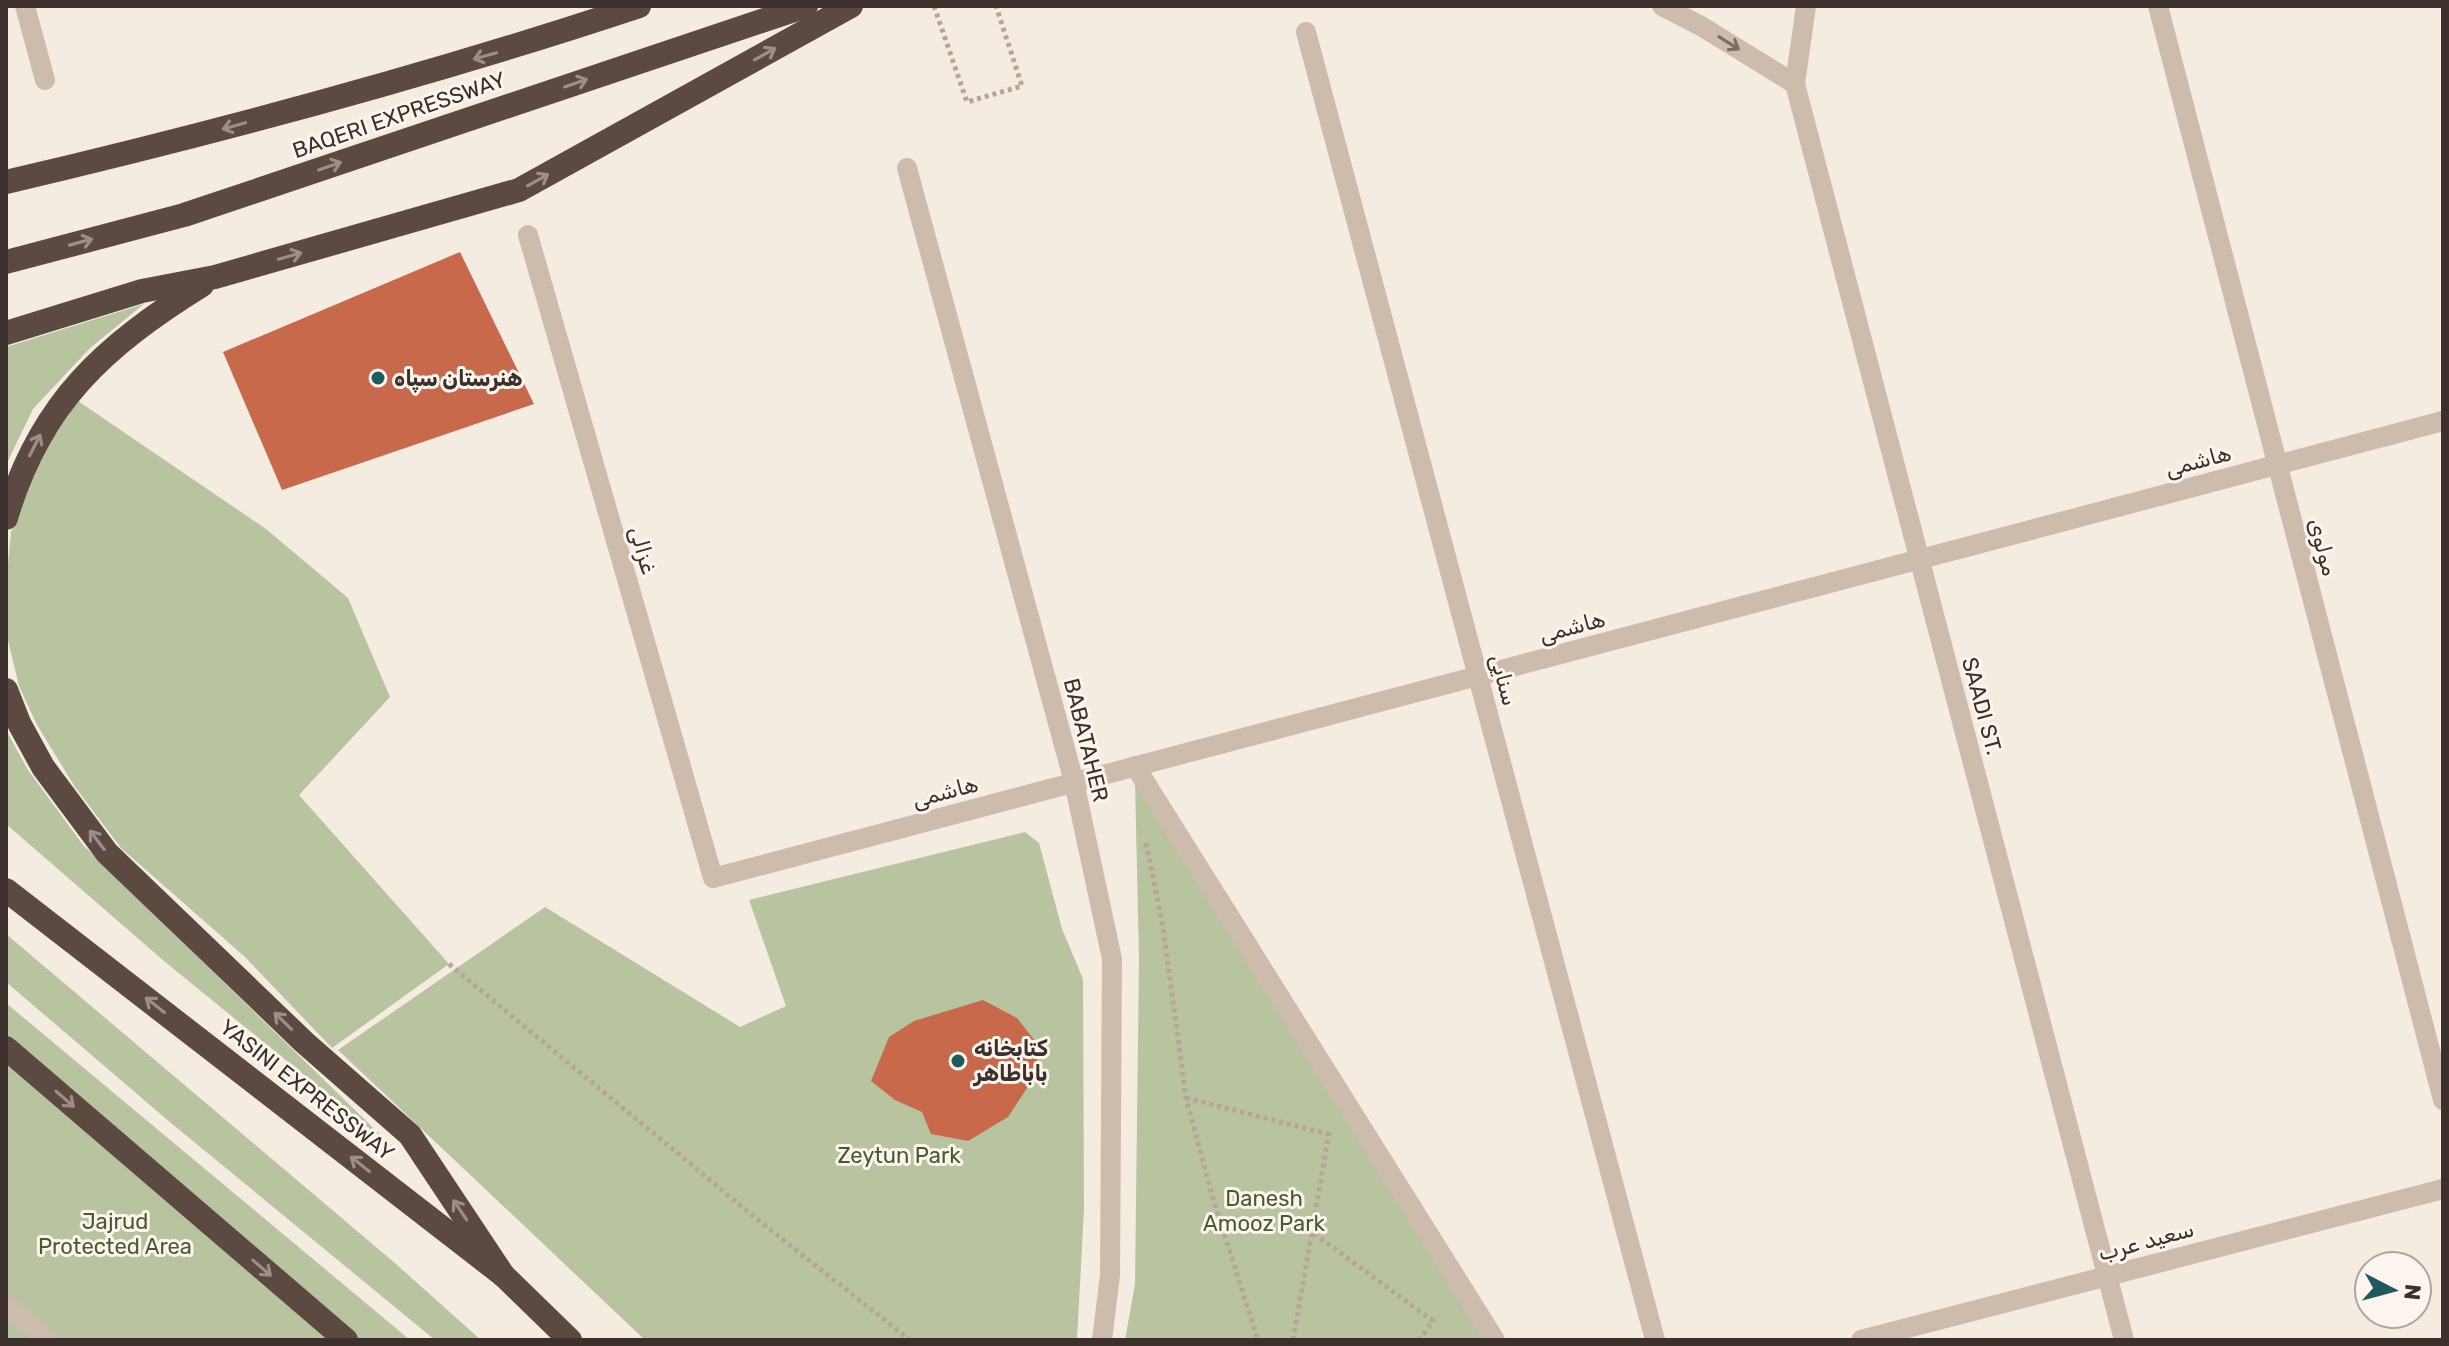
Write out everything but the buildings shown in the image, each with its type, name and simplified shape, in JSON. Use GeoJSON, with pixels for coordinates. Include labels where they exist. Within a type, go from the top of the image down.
{"type":"FeatureCollection","features":[{"type":"Feature","properties":{"kind":"highway","name":"BAQERI EXPRESSWAY"},"geometry":{"type":"LineString","coordinates":[[6,182],[228,128],[504,51],[639,6]]}},
{"type":"Feature","properties":{"kind":"highway","name":"BAQERI EXPRESSWAY"},"geometry":{"type":"LineString","coordinates":[[6,262],[184,215],[806,6]]}},
{"type":"Feature","properties":{"kind":"highway"},"geometry":{"type":"LineString","coordinates":[[6,333],[142,291],[215,277],[519,190],[851,6]]}},
{"type":"Feature","properties":{"kind":"highway"},"geometry":{"type":"LineString","coordinates":[[6,518],[17,481],[43,429],[66,394],[152,316],[215,277]]}},
{"type":"Feature","properties":{"kind":"highway"},"geometry":{"type":"LineString","coordinates":[[6,690],[19,723],[43,767],[107,853],[305,1043],[410,1135],[503,1275]]}},
{"type":"Feature","properties":{"kind":"highway","name":"YASINI EXPRESSWAY"},"geometry":{"type":"LineString","coordinates":[[6,890],[503,1275],[570,1340]]}},
{"type":"Feature","properties":{"kind":"highway"},"geometry":{"type":"LineString","coordinates":[[6,1048],[346,1340]]}},
{"type":"Feature","properties":{"kind":"street"},"geometry":{"type":"LineString","coordinates":[[25,6],[45,80]]}},
{"type":"Feature","properties":{"kind":"street"},"geometry":{"type":"LineString","coordinates":[[1662,6],[1699,16],[1795,84],[1806,6]]}},
{"type":"Feature","properties":{"kind":"street","name":"مولوی"},"geometry":{"type":"LineString","coordinates":[[2158,6],[2443,1100]]}},
{"type":"Feature","properties":{"kind":"street","name":"سنایی"},"geometry":{"type":"LineString","coordinates":[[1306,32],[1655,1340]]}},
{"type":"Feature","properties":{"kind":"street","name":"SAADI ST."},"geometry":{"type":"LineString","coordinates":[[1795,84],[2124,1340]]}},
{"type":"Feature","properties":{"kind":"street","name":"BABATAHER"},"geometry":{"type":"LineString","coordinates":[[907,168],[1074,782],[1112,959],[1110,1275],[1102,1340]]}},
{"type":"Feature","properties":{"kind":"street","name":"غزالی"},"geometry":{"type":"LineString","coordinates":[[528,235],[713,878]]}},
{"type":"Feature","properties":{"kind":"street","name":"هاشمی"},"geometry":{"type":"LineString","coordinates":[[713,878],[2443,421]]}},
{"type":"Feature","properties":{"kind":"street"},"geometry":{"type":"LineString","coordinates":[[1135,766],[1495,1340]]}},
{"type":"Feature","properties":{"kind":"street","name":"سعید عرب"},"geometry":{"type":"LineString","coordinates":[[1861,1340],[2443,1189]]}},
{"type":"Feature","properties":{"kind":"street"},"geometry":{"type":"LineString","coordinates":[[6,1305],[48,1340]]}},
{"type":"Feature","properties":{"kind":"path"},"geometry":{"type":"LineString","coordinates":[[934,6],[967,102],[1022,86],[996,6]]}},
{"type":"Feature","properties":{"kind":"path"},"geometry":{"type":"LineString","coordinates":[[1145,840],[1163,927],[1186,1098],[1258,1340]]}},
{"type":"Feature","properties":{"kind":"path"},"geometry":{"type":"LineString","coordinates":[[449,964],[763,1224],[910,1340]]}},
{"type":"Feature","properties":{"kind":"path"},"geometry":{"type":"LineString","coordinates":[[1186,1098],[1328,1134]]}},
{"type":"Feature","properties":{"kind":"path"},"geometry":{"type":"LineString","coordinates":[[1293,1340],[1331,1120]]}},
{"type":"Feature","properties":{"kind":"path"},"geometry":{"type":"LineString","coordinates":[[1312,1232],[1433,1321],[1419,1340]]}},
{"type":"Feature","properties":{"kind":"green space"},"geometry":{"type":"Polygon","coordinates":[[[144,304],[90,348],[33,409],[6,465],[6,347],[144,304]]]}},
{"type":"Feature","properties":{"kind":"green space"},"geometry":{"type":"Polygon","coordinates":[[[78,401],[266,529],[348,598],[390,697],[299,795],[449,964],[332,1048],[245,957],[121,848],[75,787],[37,725],[19,686],[6,632],[11,532],[42,454],[78,401]]]}},
{"type":"Feature","properties":{"kind":"green space"},"geometry":{"type":"Polygon","coordinates":[[[6,730],[28,770],[83,845],[396,1150],[164,961],[6,824],[6,730]]]}},
{"type":"Feature","properties":{"kind":"green space","name":"Danesh Amooz Park"},"geometry":{"type":"Polygon","coordinates":[[[1135,782],[1488,1340],[1125,1340],[1135,1284],[1139,958],[1135,782]]]}},
{"type":"Feature","properties":{"kind":"green space","name":"Zeytun Park"},"geometry":{"type":"Polygon","coordinates":[[[1025,832],[1039,843],[1062,929],[1083,979],[1084,1209],[1077,1340],[645,1340],[338,1050],[545,907],[740,1027],[786,1006],[749,900],[1025,832]]]}},
{"type":"Feature","properties":{"kind":"green space"},"geometry":{"type":"Polygon","coordinates":[[[6,934],[396,1264],[481,1340],[435,1340],[171,1123],[6,982],[6,934]]]}},
{"type":"Feature","properties":{"kind":"green space","name":"Jajrud Protected Area"},"geometry":{"type":"Polygon","coordinates":[[[6,1003],[410,1340],[6,1340],[6,1003]]]}},
{"type":"Feature","properties":{"kind":"place","name":"هنرستان سپاه"},"geometry":{"type":"Point","coordinates":[378,378]}},
{"type":"Feature","properties":{"kind":"place","name":"کتابخانه باباطاهر"},"geometry":{"type":"Point","coordinates":[958,1061]}}]}
